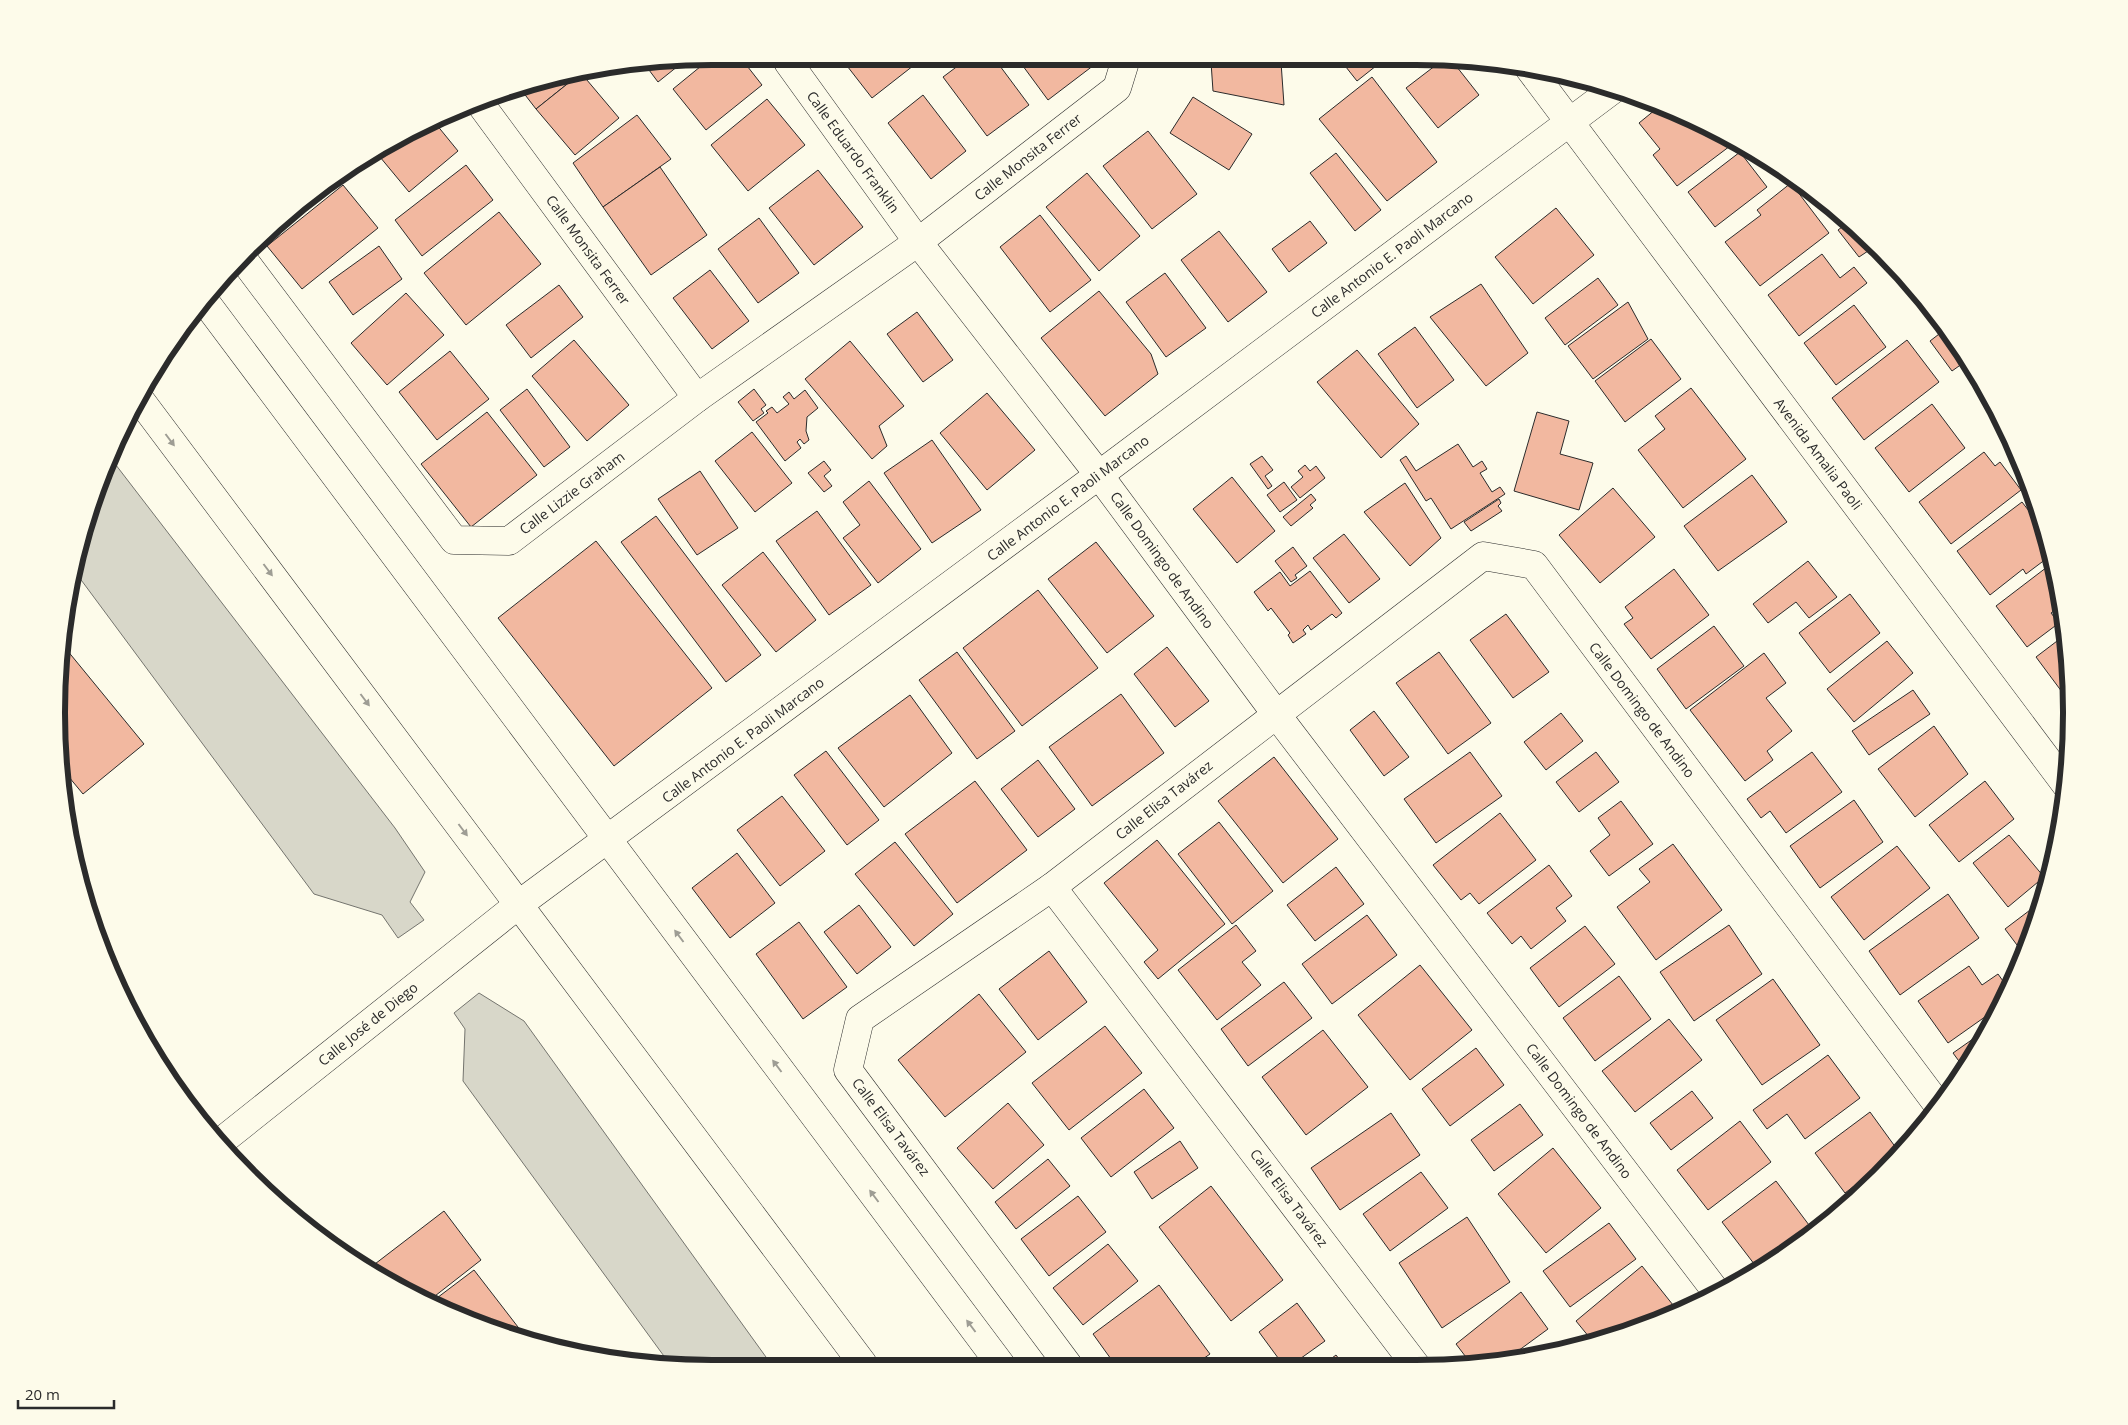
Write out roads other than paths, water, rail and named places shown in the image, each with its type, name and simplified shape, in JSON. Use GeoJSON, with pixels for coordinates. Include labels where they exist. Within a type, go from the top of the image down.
{"type":"FeatureCollection","features":[{"type":"Feature","properties":{"kind":"street","name":"Calle Eduardo Franklin"},"geometry":{"type":"LineString","coordinates":[[790,65],[918,242]]}},
{"type":"Feature","properties":{"kind":"street","name":"Calle Monsita Ferrer"},"geometry":{"type":"LineString","coordinates":[[918,242],[1117,88],[1124,65]]}},
{"type":"Feature","properties":{"kind":"street","name":"Avenida Amalia Paoli"},"geometry":{"type":"LineString","coordinates":[[1535,76],[2059,777]]}},
{"type":"Feature","properties":{"kind":"street","name":"Calle Antonio E. Paoli Marcano"},"geometry":{"type":"LineString","coordinates":[[518,905],[1100,475],[1607,94]]}},
{"type":"Feature","properties":{"kind":"street","name":"Calle Monsita Ferrer"},"geometry":{"type":"LineString","coordinates":[[483,107],[697,398]]}},
{"type":"Feature","properties":{"kind":"street","name":"Calle Lizzie Graham"},"geometry":{"type":"LineString","coordinates":[[247,263],[454,540],[509,541],[697,398],[918,242]]}},
{"type":"Feature","properties":{"kind":"street","name":"Calle Domingo de Andino"},"geometry":{"type":"LineString","coordinates":[[918,242],[1100,475],[1276,714],[1713,1287]]}},
{"type":"Feature","properties":{"kind":"street"},"geometry":{"type":"LineString","coordinates":[[209,306],[996,1360]]}},
{"type":"Feature","properties":{"kind":"street"},"geometry":{"type":"LineString","coordinates":[[144,405],[860,1360]]}},
{"type":"Feature","properties":{"kind":"street","name":"Calle Domingo de Andino"},"geometry":{"type":"LineString","coordinates":[[1276,714],[1482,556],[1534,565],[1934,1100]]}},
{"type":"Feature","properties":{"kind":"street","name":"Calle Elisa Tavárez"},"geometry":{"type":"LineString","coordinates":[[1064,1360],[848,1070],[860,1019],[1052,886],[1276,714]]}},
{"type":"Feature","properties":{"kind":"street","name":"Calle Elisa Tavárez"},"geometry":{"type":"LineString","coordinates":[[1052,886],[1413,1360]]}},
{"type":"Feature","properties":{"kind":"street","name":"Calle José de Diego"},"geometry":{"type":"LineString","coordinates":[[225,1138],[518,905]]}}]}
